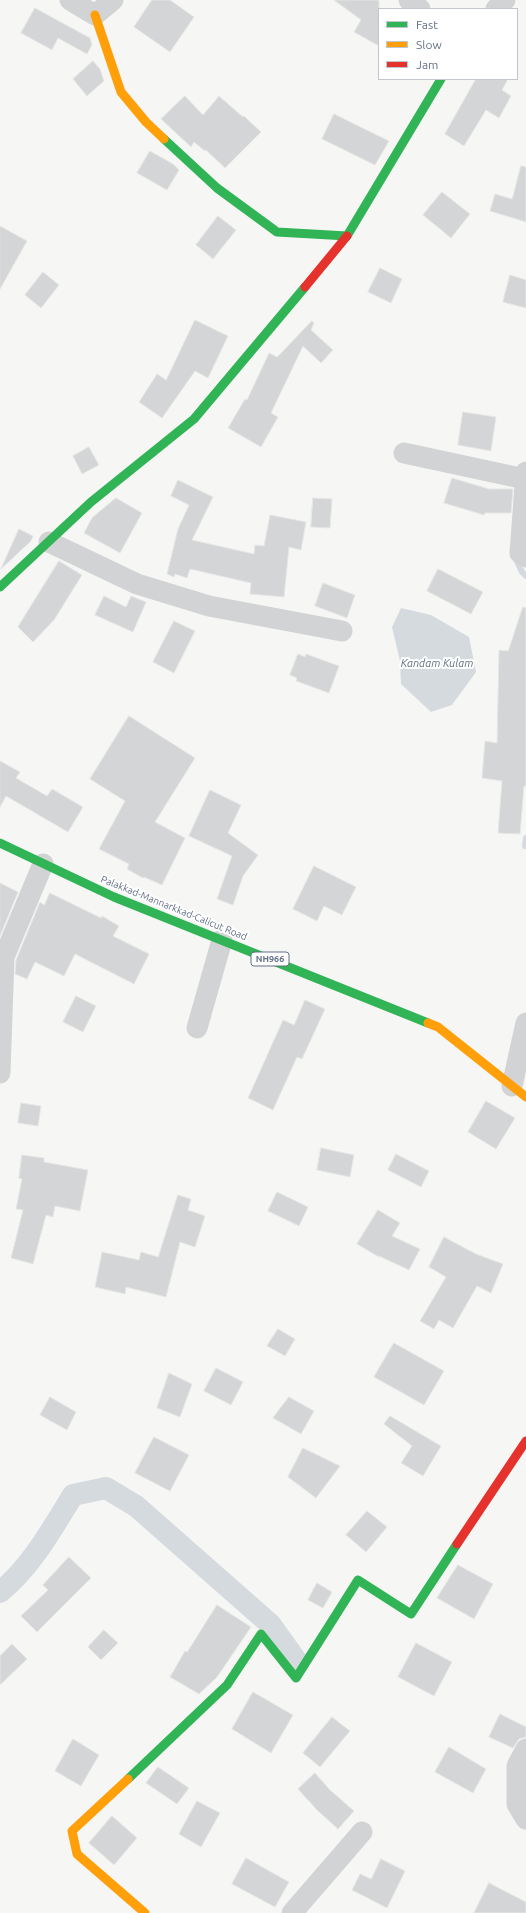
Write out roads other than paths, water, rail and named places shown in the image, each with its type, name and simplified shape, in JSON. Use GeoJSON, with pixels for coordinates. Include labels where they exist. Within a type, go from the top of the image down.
{"type":"FeatureCollection","features":[{"type":"Feature","properties":{"kind":"main road"},"geometry":{"type":"LineString","coordinates":[[95,15],[121,92],[146,122],[217,188],[277,232],[347,236]]}},
{"type":"Feature","properties":{"kind":"main road"},"geometry":{"type":"LineString","coordinates":[[0,587],[91,502],[194,419],[347,236],[441,80]]}},
{"type":"Feature","properties":{"kind":"main road","name":"Palakkad-Mannarkkad-Calicut Road"},"geometry":{"type":"LineString","coordinates":[[0,843],[114,897],[438,1027],[519,1092]]}},
{"type":"Feature","properties":{"kind":"main road"},"geometry":{"type":"LineString","coordinates":[[144,1913],[77,1854],[72,1831],[227,1685],[261,1634],[296,1678],[358,1580],[411,1614],[526,1441]]}},
{"type":"Feature","properties":{"kind":"street"},"geometry":{"type":"LineString","coordinates":[[70,0],[95,15],[113,0]]}},
{"type":"Feature","properties":{"kind":"street"},"geometry":{"type":"LineString","coordinates":[[409,0],[419,8]]}},
{"type":"Feature","properties":{"kind":"street"},"geometry":{"type":"LineString","coordinates":[[497,8],[505,0]]}},
{"type":"Feature","properties":{"kind":"street"},"geometry":{"type":"LineString","coordinates":[[404,453],[526,476],[520,553],[526,557]]}},
{"type":"Feature","properties":{"kind":"street"},"geometry":{"type":"LineString","coordinates":[[49,542],[137,584],[209,606],[342,631]]}},
{"type":"Feature","properties":{"kind":"street"},"geometry":{"type":"LineString","coordinates":[[0,1073],[4,957],[43,864]]}},
{"type":"Feature","properties":{"kind":"street"},"geometry":{"type":"LineString","coordinates":[[197,1028],[222,940]]}},
{"type":"Feature","properties":{"kind":"street"},"geometry":{"type":"LineString","coordinates":[[519,1092],[526,1023]]}},
{"type":"Feature","properties":{"kind":"street"},"geometry":{"type":"LineString","coordinates":[[526,1749],[517,1766],[517,1804],[526,1819]]}},
{"type":"Feature","properties":{"kind":"street"},"geometry":{"type":"LineString","coordinates":[[292,1913],[362,1832]]}},
{"type":"Feature","properties":{"kind":"water","name":"Kandam Kulam"},"geometry":{"type":"Polygon","coordinates":[[[401,608],[431,615],[469,637],[476,672],[452,705],[431,712],[401,684],[400,661],[392,627],[401,608]]]}},
{"type":"Feature","properties":{"kind":"waterway"},"geometry":{"type":"LineString","coordinates":[[515,557],[522,572],[526,576]]}},
{"type":"Feature","properties":{"kind":"waterway"},"geometry":{"type":"LineString","coordinates":[[525,846],[526,838]]}},
{"type":"Feature","properties":{"kind":"waterway"},"geometry":{"type":"LineString","coordinates":[[0,1592],[22,1571],[49,1534],[73,1495],[106,1488],[136,1506],[270,1624],[298,1663]]}}]}
